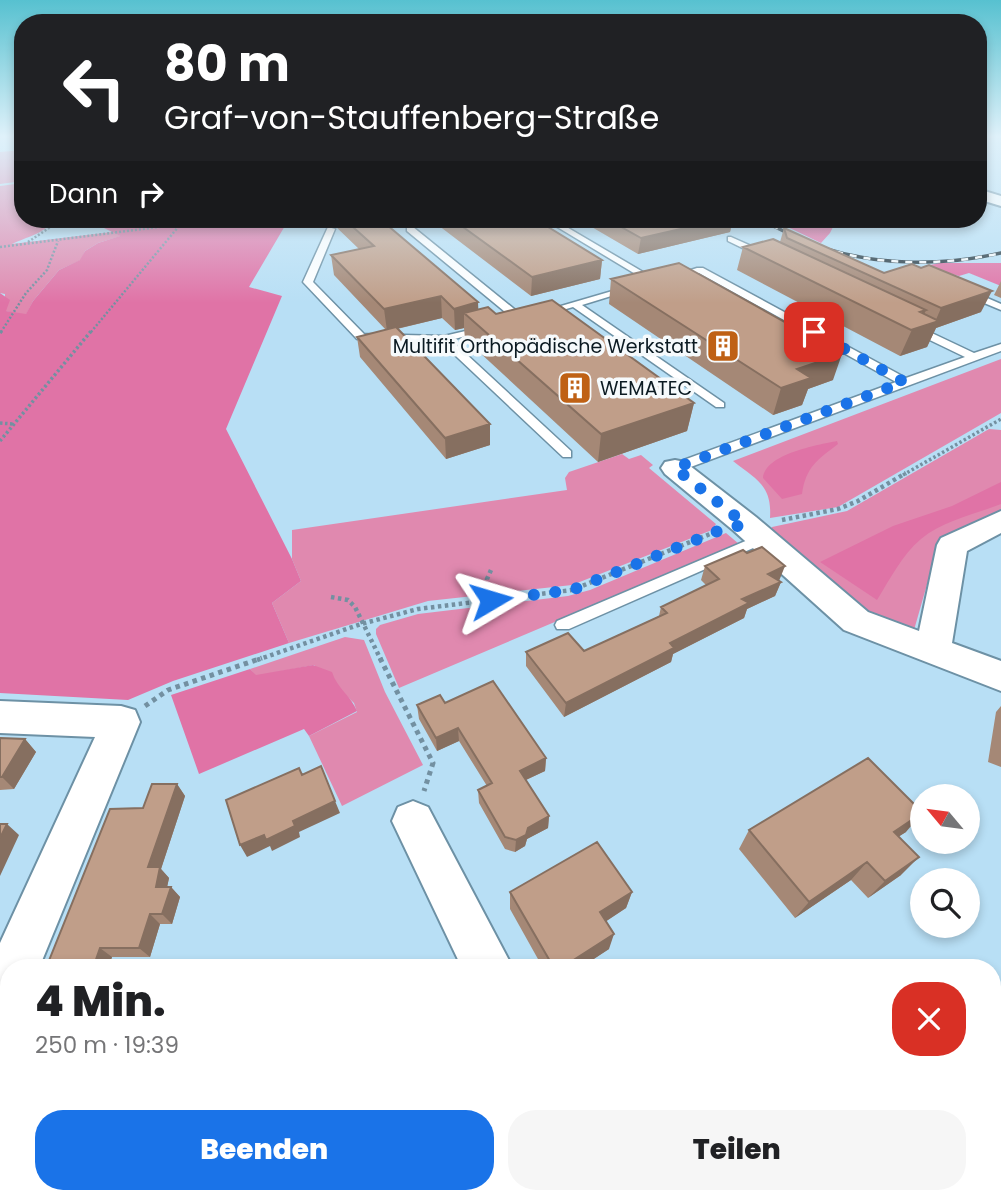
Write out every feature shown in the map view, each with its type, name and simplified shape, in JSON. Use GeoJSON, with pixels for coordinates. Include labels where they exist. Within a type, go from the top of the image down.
{"type":"FeatureCollection","features":[{"type":"Feature","properties":{"kind":"street"},"geometry":{"type":"LineString","coordinates":[[675,468],[753,531],[856,621],[1001,676]]}},
{"type":"Feature","properties":{"kind":"street"},"geometry":{"type":"LineString","coordinates":[[933,650],[952,545],[1001,521]]}},
{"type":"Feature","properties":{"kind":"street"},"geometry":{"type":"LineString","coordinates":[[0,717],[121,722],[18,959]]}},
{"type":"Feature","properties":{"kind":"street"},"geometry":{"type":"LineString","coordinates":[[414,821],[483,959]]}},
{"type":"Feature","properties":{"kind":"lane"},"geometry":{"type":"LineString","coordinates":[[563,228],[655,282]]}},
{"type":"Feature","properties":{"kind":"lane"},"geometry":{"type":"LineString","coordinates":[[331,229],[308,282],[361,337],[444,339],[495,325]]}},
{"type":"Feature","properties":{"kind":"lane"},"geometry":{"type":"LineString","coordinates":[[411,229],[520,319]]}},
{"type":"Feature","properties":{"kind":"lane"},"geometry":{"type":"LineString","coordinates":[[731,239],[779,262]]}},
{"type":"Feature","properties":{"kind":"lane"},"geometry":{"type":"LineString","coordinates":[[508,322],[700,270],[904,382]]}},
{"type":"Feature","properties":{"kind":"lane"},"geometry":{"type":"LineString","coordinates":[[956,288],[1001,307]]}},
{"type":"Feature","properties":{"kind":"lane"},"geometry":{"type":"LineString","coordinates":[[575,304],[720,405]]}},
{"type":"Feature","properties":{"kind":"lane"},"geometry":{"type":"LineString","coordinates":[[901,322],[974,357]]}},
{"type":"Feature","properties":{"kind":"lane"},"geometry":{"type":"LineString","coordinates":[[444,339],[567,454]]}},
{"type":"Feature","properties":{"kind":"lane"},"geometry":{"type":"LineString","coordinates":[[675,468],[1001,347]]}},
{"type":"Feature","properties":{"kind":"lane"},"geometry":{"type":"LineString","coordinates":[[563,625],[753,531]]}},
{"type":"Feature","properties":{"kind":"path"},"geometry":{"type":"LineString","coordinates":[[20,245],[40,237],[51,228]]}},
{"type":"Feature","properties":{"kind":"path"},"geometry":{"type":"LineString","coordinates":[[0,247],[151,228]]}},
{"type":"Feature","properties":{"kind":"path"},"geometry":{"type":"LineString","coordinates":[[0,441],[177,228]]}},
{"type":"Feature","properties":{"kind":"path"},"geometry":{"type":"LineString","coordinates":[[0,333],[26,293],[47,270],[58,241]]}},
{"type":"Feature","properties":{"kind":"path"},"geometry":{"type":"LineString","coordinates":[[121,722],[168,690],[361,624],[418,609],[572,590],[718,531],[753,531],[780,521],[838,509],[858,501],[1001,419]]}},
{"type":"Feature","properties":{"kind":"path"},"geometry":{"type":"LineString","coordinates":[[0,423],[13,424]]}},
{"type":"Feature","properties":{"kind":"path"},"geometry":{"type":"LineString","coordinates":[[991,424],[1001,427]]}},
{"type":"Feature","properties":{"kind":"path"},"geometry":{"type":"LineString","coordinates":[[491,570],[487,579],[491,600]]}},
{"type":"Feature","properties":{"kind":"path"},"geometry":{"type":"LineString","coordinates":[[331,597],[348,600],[355,607],[361,624],[433,763],[414,821]]}},
{"type":"Feature","properties":{"kind":"shaded area"},"geometry":{"type":"Polygon","coordinates":[[[0,191],[14,191],[14,228],[45,228],[12,244],[112,232],[121,236],[98,243],[85,251],[81,260],[59,270],[33,301],[26,315],[5,311],[5,294],[0,293],[0,191]]]}},
{"type":"Feature","properties":{"kind":"shaded area"},"geometry":{"type":"Polygon","coordinates":[[[104,228],[284,228],[249,287],[282,296],[226,429],[301,581],[272,603],[289,643],[173,681],[128,700],[0,693],[0,293],[10,300],[6,311],[26,314],[33,301],[59,270],[80,260],[85,251],[98,243],[120,236],[104,228]]]}},
{"type":"Feature","properties":{"kind":"shaded area"},"geometry":{"type":"Polygon","coordinates":[[[790,228],[832,228],[821,243],[790,228]]]}},
{"type":"Feature","properties":{"kind":"shaded area"},"geometry":{"type":"Polygon","coordinates":[[[940,263],[1001,263],[1001,286],[969,273],[959,276],[925,266],[940,263]]]}},
{"type":"Feature","properties":{"kind":"shaded area"},"geometry":{"type":"Polygon","coordinates":[[[1001,359],[1001,413],[838,507],[770,518],[766,490],[733,461],[1001,359]]]}},
{"type":"Feature","properties":{"kind":"shaded area"},"geometry":{"type":"Polygon","coordinates":[[[989,429],[1001,430],[1001,510],[940,539],[914,630],[867,611],[770,531],[772,527],[847,511],[989,429]]]}},
{"type":"Feature","properties":{"kind":"shaded area"},"geometry":{"type":"Polygon","coordinates":[[[837,441],[838,444],[818,460],[806,477],[802,494],[782,499],[763,478],[766,470],[782,457],[805,448],[837,441]]]}},
{"type":"Feature","properties":{"kind":"shaded area"},"geometry":{"type":"Polygon","coordinates":[[[622,454],[629,459],[641,455],[653,465],[649,468],[716,524],[712,530],[572,585],[428,601],[289,643],[272,603],[301,581],[292,559],[292,530],[567,490],[565,478],[569,472],[622,454]]]}},
{"type":"Feature","properties":{"kind":"shaded area"},"geometry":{"type":"Polygon","coordinates":[[[1001,482],[1001,504],[949,523],[921,539],[902,560],[877,600],[820,562],[893,526],[952,506],[1001,482]]]}},
{"type":"Feature","properties":{"kind":"shaded area"},"geometry":{"type":"Polygon","coordinates":[[[726,533],[739,544],[399,688],[376,634],[380,625],[418,614],[568,596],[590,590],[726,533]]]}},
{"type":"Feature","properties":{"kind":"shaded area"},"geometry":{"type":"Polygon","coordinates":[[[345,637],[364,640],[385,692],[423,765],[342,806],[309,736],[357,712],[354,703],[314,665],[256,676],[250,669],[345,637]]]}},
{"type":"Feature","properties":{"kind":"shaded area"},"geometry":{"type":"Polygon","coordinates":[[[313,665],[332,672],[357,711],[309,736],[304,729],[199,774],[171,695],[250,669],[256,675],[313,665]]]}},
{"type":"Feature","properties":{"kind":"building"},"geometry":{"type":"Polygon","coordinates":[[[354,228],[391,228],[478,302],[454,309],[441,296],[384,309],[331,255],[374,246],[354,228]]]}},
{"type":"Feature","properties":{"kind":"building"},"geometry":{"type":"Polygon","coordinates":[[[464,228],[550,228],[602,260],[532,277],[464,228]]]}},
{"type":"Feature","properties":{"kind":"building"},"geometry":{"type":"Polygon","coordinates":[[[623,228],[685,228],[641,238],[623,228]]]}},
{"type":"Feature","properties":{"kind":"building"},"geometry":{"type":"Polygon","coordinates":[[[784,228],[884,273],[912,264],[921,268],[929,265],[992,291],[941,308],[787,238],[784,228]]]}},
{"type":"Feature","properties":{"kind":"building"},"geometry":{"type":"Polygon","coordinates":[[[773,239],[926,310],[920,312],[939,321],[911,330],[743,247],[773,239]]]}},
{"type":"Feature","properties":{"kind":"building"},"geometry":{"type":"Polygon","coordinates":[[[679,263],[842,354],[797,369],[811,378],[781,388],[611,279],[679,263]]]}},
{"type":"Feature","properties":{"kind":"building"},"geometry":{"type":"Polygon","coordinates":[[[552,300],[694,403],[601,434],[464,313],[488,307],[496,314],[552,300]]]}},
{"type":"Feature","properties":{"kind":"building"},"geometry":{"type":"Polygon","coordinates":[[[396,327],[490,424],[445,438],[357,337],[396,327]]]}},
{"type":"Feature","properties":{"kind":"building"},"geometry":{"type":"Polygon","coordinates":[[[762,547],[785,566],[768,574],[781,582],[742,599],[749,603],[670,643],[674,648],[566,703],[526,652],[568,633],[584,651],[667,613],[661,607],[719,579],[705,566],[743,550],[747,553],[762,547]]]}},
{"type":"Feature","properties":{"kind":"building"},"geometry":{"type":"Polygon","coordinates":[[[493,681],[546,758],[520,771],[549,816],[528,828],[526,835],[516,840],[505,837],[478,790],[492,783],[458,728],[436,738],[417,705],[440,695],[445,703],[493,681]]]}},
{"type":"Feature","properties":{"kind":"building"},"geometry":{"type":"Polygon","coordinates":[[[0,738],[25,739],[2,777],[0,777],[0,738]]]}},
{"type":"Feature","properties":{"kind":"building"},"geometry":{"type":"Polygon","coordinates":[[[868,758],[910,800],[910,821],[894,832],[910,848],[910,854],[919,857],[885,881],[867,862],[809,902],[749,830],[868,758]]]}},
{"type":"Feature","properties":{"kind":"building"},"geometry":{"type":"Polygon","coordinates":[[[321,766],[335,801],[293,821],[295,826],[266,840],[264,835],[240,845],[226,800],[299,768],[302,775],[321,766]]]}},
{"type":"Feature","properties":{"kind":"building"},"geometry":{"type":"Polygon","coordinates":[[[152,784],[177,784],[148,867],[160,867],[156,887],[171,887],[162,914],[150,914],[139,948],[100,948],[96,959],[50,959],[110,809],[143,808],[152,784]]]}},
{"type":"Feature","properties":{"kind":"building"},"geometry":{"type":"Polygon","coordinates":[[[0,824],[7,824],[0,838],[0,824]]]}},
{"type":"Feature","properties":{"kind":"building"},"geometry":{"type":"Polygon","coordinates":[[[597,842],[632,892],[600,912],[614,934],[575,959],[549,959],[510,892],[597,842]]]}},
{"type":"Feature","properties":{"kind":"railway"},"geometry":{"type":"LineString","coordinates":[[778,228],[815,245],[845,254],[889,261],[935,262],[1001,253]]}},
{"type":"Feature","properties":{"kind":"place","name":"Multifit Orthopädische Werkstatt"},"geometry":{"type":"Point","coordinates":[723,346]}},
{"type":"Feature","properties":{"kind":"place","name":"WEMATEC"},"geometry":{"type":"Point","coordinates":[575,388]}},
{"type":"Feature","properties":{"kind":"route"},"geometry":{"type":"LineString","coordinates":[[491,600],[572,590],[718,531],[745,524],[675,468],[904,382],[814,332]]}}]}
